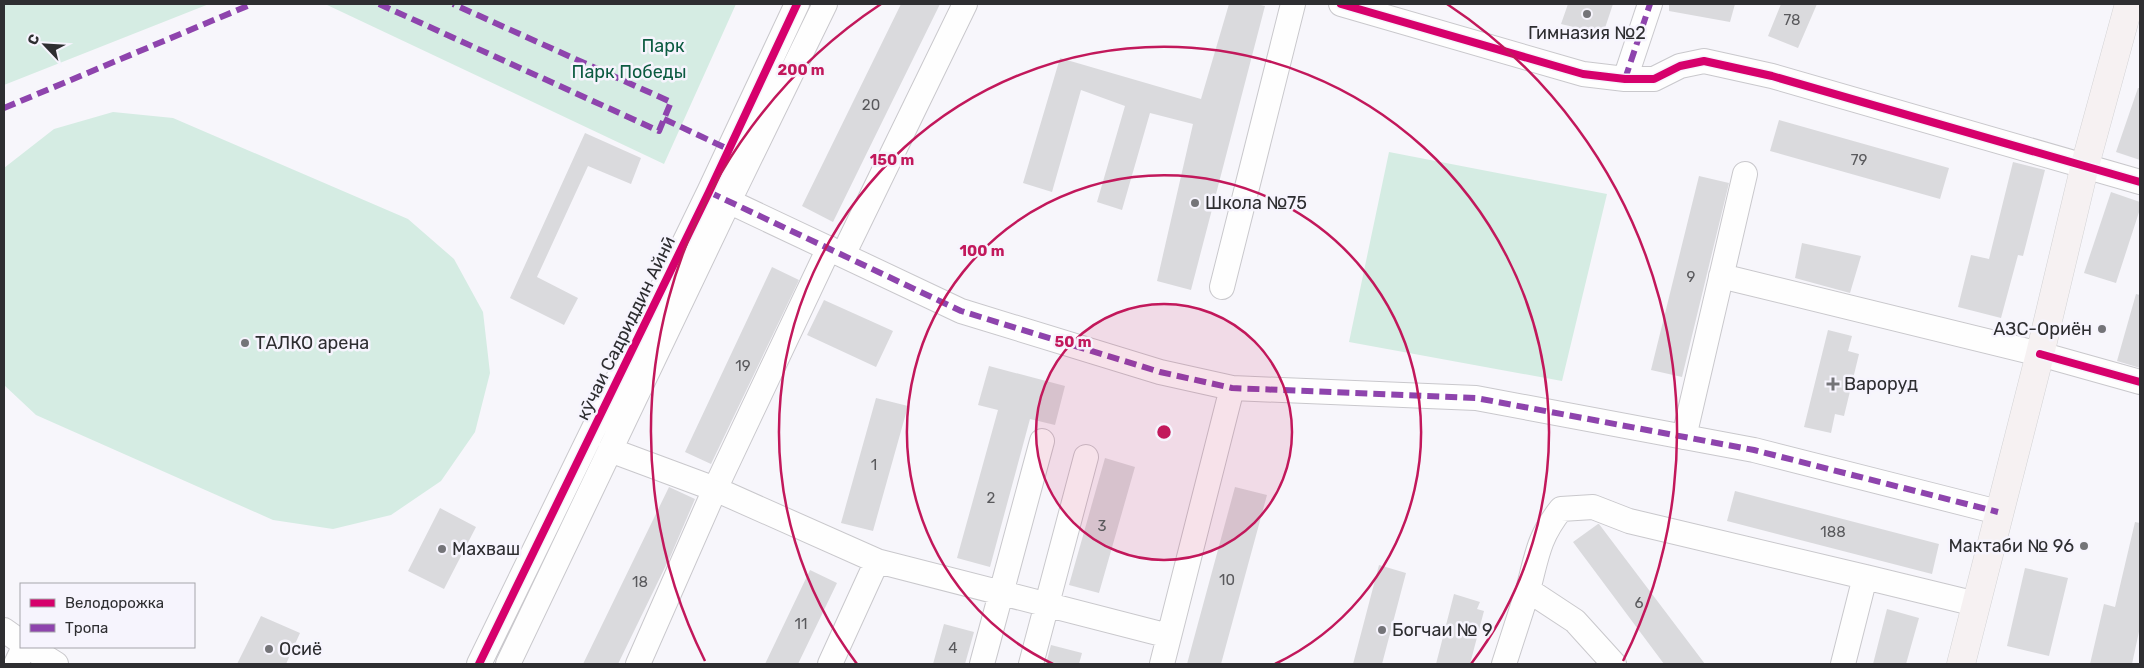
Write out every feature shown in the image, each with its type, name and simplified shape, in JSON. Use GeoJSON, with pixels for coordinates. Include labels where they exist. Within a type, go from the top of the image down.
{"type":"FeatureCollection","features":[{"type":"Feature","properties":{"kind":"main road"},"geometry":{"type":"LineString","coordinates":[[1961,664],[1998,512],[2040,354],[2085,165],[2129,4]]}},
{"type":"Feature","properties":{"kind":"street","name":"кӯчаи Садриддин Айнӣ"},"geometry":{"type":"LineString","coordinates":[[508,664],[610,450],[719,197],[798,4]]}},
{"type":"Feature","properties":{"kind":"street","name":"кӯчаи Садриддин Айнӣ"},"geometry":{"type":"LineString","coordinates":[[479,664],[719,197],[825,4]]}},
{"type":"Feature","properties":{"kind":"street"},"geometry":{"type":"LineString","coordinates":[[638,664],[715,489],[965,4]]}},
{"type":"Feature","properties":{"kind":"street"},"geometry":{"type":"LineString","coordinates":[[1222,287],[1294,4]]}},
{"type":"Feature","properties":{"kind":"street"},"geometry":{"type":"LineString","coordinates":[[1341,4],[1583,74],[1626,79],[1654,79],[1680,66],[1704,61],[1772,76],[2140,182]]}},
{"type":"Feature","properties":{"kind":"street"},"geometry":{"type":"LineString","coordinates":[[1626,79],[1650,4]]}},
{"type":"Feature","properties":{"kind":"street"},"geometry":{"type":"LineString","coordinates":[[1684,437],[1745,174]]}},
{"type":"Feature","properties":{"kind":"street"},"geometry":{"type":"LineString","coordinates":[[719,197],[961,311],[1160,372],[1232,388],[1476,398],[1754,450],[1998,512]]}},
{"type":"Feature","properties":{"kind":"street"},"geometry":{"type":"LineString","coordinates":[[1721,276],[2040,354],[2140,382]]}},
{"type":"Feature","properties":{"kind":"street"},"geometry":{"type":"LineString","coordinates":[[1162,664],[1232,388]]}},
{"type":"Feature","properties":{"kind":"street"},"geometry":{"type":"LineString","coordinates":[[982,664],[1042,441]]}},
{"type":"Feature","properties":{"kind":"street"},"geometry":{"type":"LineString","coordinates":[[610,450],[715,489],[877,561],[1169,636]]}},
{"type":"Feature","properties":{"kind":"street"},"geometry":{"type":"LineString","coordinates":[[1031,664],[1086,457]]}},
{"type":"Feature","properties":{"kind":"street"},"geometry":{"type":"LineString","coordinates":[[1504,664],[1528,590],[1540,542],[1550,523],[1561,509],[1593,508],[1629,521],[1976,604]]}},
{"type":"Feature","properties":{"kind":"street"},"geometry":{"type":"LineString","coordinates":[[830,664],[877,561]]}},
{"type":"Feature","properties":{"kind":"street"},"geometry":{"type":"LineString","coordinates":[[1843,664],[1865,577]]}},
{"type":"Feature","properties":{"kind":"street"},"geometry":{"type":"LineString","coordinates":[[1528,590],[1576,621],[1614,664]]}},
{"type":"Feature","properties":{"kind":"street"},"geometry":{"type":"LineString","coordinates":[[4,630],[20,641]]}},
{"type":"Feature","properties":{"kind":"street"},"geometry":{"type":"LineString","coordinates":[[16,664],[24,648]]}},
{"type":"Feature","properties":{"kind":"street"},"geometry":{"type":"LineString","coordinates":[[31,648],[56,664]]}},
{"type":"Feature","properties":{"kind":"green space"},"geometry":{"type":"Polygon","coordinates":[[[4,4],[209,4],[4,85],[4,4]]]}},
{"type":"Feature","properties":{"kind":"green space","name":"Парк Победы"},"geometry":{"type":"Polygon","coordinates":[[[325,4],[736,4],[664,164],[325,4]]]}},
{"type":"Feature","properties":{"kind":"green space","name":"ТАЛКО арена"},"geometry":{"type":"Polygon","coordinates":[[[113,112],[173,118],[408,219],[454,259],[483,312],[490,373],[475,432],[441,481],[391,515],[333,529],[273,520],[36,415],[4,385],[4,168],[54,129],[113,112]]]}},
{"type":"Feature","properties":{"kind":"green space"},"geometry":{"type":"Polygon","coordinates":[[[1389,152],[1607,194],[1562,381],[1349,342],[1389,152]]]}},
{"type":"Feature","properties":{"kind":"building"},"geometry":{"type":"Polygon","coordinates":[[[901,4],[940,4],[833,222],[802,206],[901,4]]]}},
{"type":"Feature","properties":{"kind":"building","name":"Школа №75"},"geometry":{"type":"Polygon","coordinates":[[[1229,4],[1265,6],[1191,290],[1157,281],[1193,124],[1150,113],[1122,210],[1097,202],[1125,106],[1081,90],[1052,192],[1023,183],[1060,58],[1201,99],[1229,4]]]}},
{"type":"Feature","properties":{"kind":"building","name":"Гимназия №2"},"geometry":{"type":"Polygon","coordinates":[[[1568,4],[1613,4],[1603,34],[1561,24],[1568,4]]]}},
{"type":"Feature","properties":{"kind":"building"},"geometry":{"type":"Polygon","coordinates":[[[1669,4],[1735,4],[1730,22],[1669,11],[1669,4]]]}},
{"type":"Feature","properties":{"kind":"building"},"geometry":{"type":"Polygon","coordinates":[[[1781,4],[1817,4],[1798,48],[1768,36],[1781,4]]]}},
{"type":"Feature","properties":{"kind":"building"},"geometry":{"type":"Polygon","coordinates":[[[2138,88],[2140,88],[2140,160],[2116,152],[2138,88]]]}},
{"type":"Feature","properties":{"kind":"building"},"geometry":{"type":"Polygon","coordinates":[[[1779,120],[1949,168],[1940,199],[1770,151],[1779,120]]]}},
{"type":"Feature","properties":{"kind":"building"},"geometry":{"type":"Polygon","coordinates":[[[585,133],[641,158],[631,184],[588,166],[537,277],[578,298],[564,325],[510,298],[585,133]]]}},
{"type":"Feature","properties":{"kind":"building"},"geometry":{"type":"Polygon","coordinates":[[[2013,162],[2045,170],[2023,256],[2018,255],[2001,318],[1958,307],[1971,255],[1989,259],[2013,162]]]}},
{"type":"Feature","properties":{"kind":"building"},"geometry":{"type":"Polygon","coordinates":[[[1699,176],[1729,183],[1682,377],[1651,370],[1699,176]]]}},
{"type":"Feature","properties":{"kind":"building"},"geometry":{"type":"Polygon","coordinates":[[[2111,192],[2140,202],[2140,209],[2116,283],[2084,273],[2111,192]]]}},
{"type":"Feature","properties":{"kind":"building"},"geometry":{"type":"Polygon","coordinates":[[[1802,243],[1861,256],[1850,293],[1795,278],[1802,243]]]}},
{"type":"Feature","properties":{"kind":"building"},"geometry":{"type":"Polygon","coordinates":[[[772,267],[799,280],[711,464],[685,452],[772,267]]]}},
{"type":"Feature","properties":{"kind":"building"},"geometry":{"type":"Polygon","coordinates":[[[2136,294],[2140,295],[2140,368],[2117,361],[2136,294]]]}},
{"type":"Feature","properties":{"kind":"building"},"geometry":{"type":"Polygon","coordinates":[[[824,300],[893,331],[876,367],[807,335],[824,300]]]}},
{"type":"Feature","properties":{"kind":"building","name":"Вароруд"},"geometry":{"type":"Polygon","coordinates":[[[1828,330],[1852,336],[1848,351],[1859,354],[1844,416],[1835,414],[1831,433],[1804,427],[1828,330]]]}},
{"type":"Feature","properties":{"kind":"building"},"geometry":{"type":"Polygon","coordinates":[[[989,366],[1065,386],[1055,425],[1030,419],[990,567],[957,558],[998,410],[978,405],[989,366]]]}},
{"type":"Feature","properties":{"kind":"building"},"geometry":{"type":"Polygon","coordinates":[[[876,398],[908,406],[873,531],[841,523],[876,398]]]}},
{"type":"Feature","properties":{"kind":"building"},"geometry":{"type":"Polygon","coordinates":[[[1105,458],[1135,467],[1099,593],[1069,585],[1105,458]]]}},
{"type":"Feature","properties":{"kind":"building"},"geometry":{"type":"Polygon","coordinates":[[[669,487],[695,499],[671,555],[618,664],[583,664],[669,487]]]}},
{"type":"Feature","properties":{"kind":"building"},"geometry":{"type":"Polygon","coordinates":[[[1235,487],[1267,495],[1221,664],[1187,664],[1235,487]]]}},
{"type":"Feature","properties":{"kind":"building"},"geometry":{"type":"Polygon","coordinates":[[[1735,491],[1939,544],[1932,574],[1727,521],[1735,491]]]}},
{"type":"Feature","properties":{"kind":"building","name":"Махваш"},"geometry":{"type":"Polygon","coordinates":[[[440,508],[476,527],[444,589],[408,571],[440,508]]]}},
{"type":"Feature","properties":{"kind":"building"},"geometry":{"type":"Polygon","coordinates":[[[2135,522],[2140,523],[2140,627],[2132,664],[2090,664],[2104,604],[2115,607],[2135,522]]]}},
{"type":"Feature","properties":{"kind":"building"},"geometry":{"type":"Polygon","coordinates":[[[1598,524],[1705,664],[1664,664],[1573,542],[1598,524]]]}},
{"type":"Feature","properties":{"kind":"building"},"geometry":{"type":"Polygon","coordinates":[[[1379,565],[1406,573],[1382,664],[1353,664],[1379,565]]]}},
{"type":"Feature","properties":{"kind":"building"},"geometry":{"type":"Polygon","coordinates":[[[2025,568],[2068,578],[2049,656],[2007,646],[2025,568]]]}},
{"type":"Feature","properties":{"kind":"building"},"geometry":{"type":"Polygon","coordinates":[[[810,570],[837,583],[798,664],[765,664],[810,570]]]}},
{"type":"Feature","properties":{"kind":"building"},"geometry":{"type":"Polygon","coordinates":[[[1454,594],[1480,602],[1477,609],[1484,611],[1470,664],[1436,664],[1454,594]]]}},
{"type":"Feature","properties":{"kind":"building"},"geometry":{"type":"Polygon","coordinates":[[[1887,609],[1919,618],[1906,664],[1873,664],[1887,609]]]}},
{"type":"Feature","properties":{"kind":"building","name":"Осиё"},"geometry":{"type":"Polygon","coordinates":[[[261,616],[300,633],[286,664],[237,664],[261,616]]]}},
{"type":"Feature","properties":{"kind":"building"},"geometry":{"type":"Polygon","coordinates":[[[944,624],[974,632],[965,664],[933,664],[944,624]]]}},
{"type":"Feature","properties":{"kind":"building"},"geometry":{"type":"Polygon","coordinates":[[[1051,645],[1082,653],[1079,664],[1046,664],[1051,645]]]}},
{"type":"Feature","properties":{"kind":"marked path"},"geometry":{"type":"LineString","coordinates":[[4,108],[252,4]]}},
{"type":"Feature","properties":{"kind":"marked path"},"geometry":{"type":"LineString","coordinates":[[379,4],[659,131],[671,102],[453,4]]}},
{"type":"Feature","properties":{"kind":"marked path"},"geometry":{"type":"LineString","coordinates":[[1625,79],[1650,4]]}},
{"type":"Feature","properties":{"kind":"marked path"},"geometry":{"type":"LineString","coordinates":[[664,119],[728,149]]}},
{"type":"Feature","properties":{"kind":"marked path"},"geometry":{"type":"LineString","coordinates":[[709,192],[961,311],[1160,372],[1232,388],[1476,398],[1754,450],[1998,512]]}},
{"type":"Feature","properties":{"kind":"cycle path"},"geometry":{"type":"LineString","coordinates":[[479,664],[709,192],[797,4]]}},
{"type":"Feature","properties":{"kind":"cycle path"},"geometry":{"type":"LineString","coordinates":[[1341,4],[1583,74],[1625,79],[1654,79],[1680,66],[1704,61],[1772,76],[2140,182]]}},
{"type":"Feature","properties":{"kind":"cycle path"},"geometry":{"type":"LineString","coordinates":[[2040,354],[2140,382]]}},
{"type":"Feature","properties":{"kind":"place","name":"Гимназия №2"},"geometry":{"type":"Point","coordinates":[1587,14]}},
{"type":"Feature","properties":{"kind":"place","name":"Школа №75"},"geometry":{"type":"Point","coordinates":[1195,203]}},
{"type":"Feature","properties":{"kind":"place","name":"АЗС-Ориён"},"geometry":{"type":"Point","coordinates":[2102,329]}},
{"type":"Feature","properties":{"kind":"place","name":"ТАЛКО арена"},"geometry":{"type":"Point","coordinates":[245,343]}},
{"type":"Feature","properties":{"kind":"place","name":"Вароруд"},"geometry":{"type":"Point","coordinates":[1833,384]}},
{"type":"Feature","properties":{"kind":"place","name":"Мактаби № 96"},"geometry":{"type":"Point","coordinates":[2084,546]}},
{"type":"Feature","properties":{"kind":"place","name":"Махваш"},"geometry":{"type":"Point","coordinates":[442,549]}},
{"type":"Feature","properties":{"kind":"place","name":"Богчаи № 9"},"geometry":{"type":"Point","coordinates":[1382,630]}},
{"type":"Feature","properties":{"kind":"place","name":"Осиё"},"geometry":{"type":"Point","coordinates":[269,649]}},
{"type":"Feature","properties":{"kind":"park label","name":"Парк"},"geometry":{"type":"Point","coordinates":[663,46]}}]}
